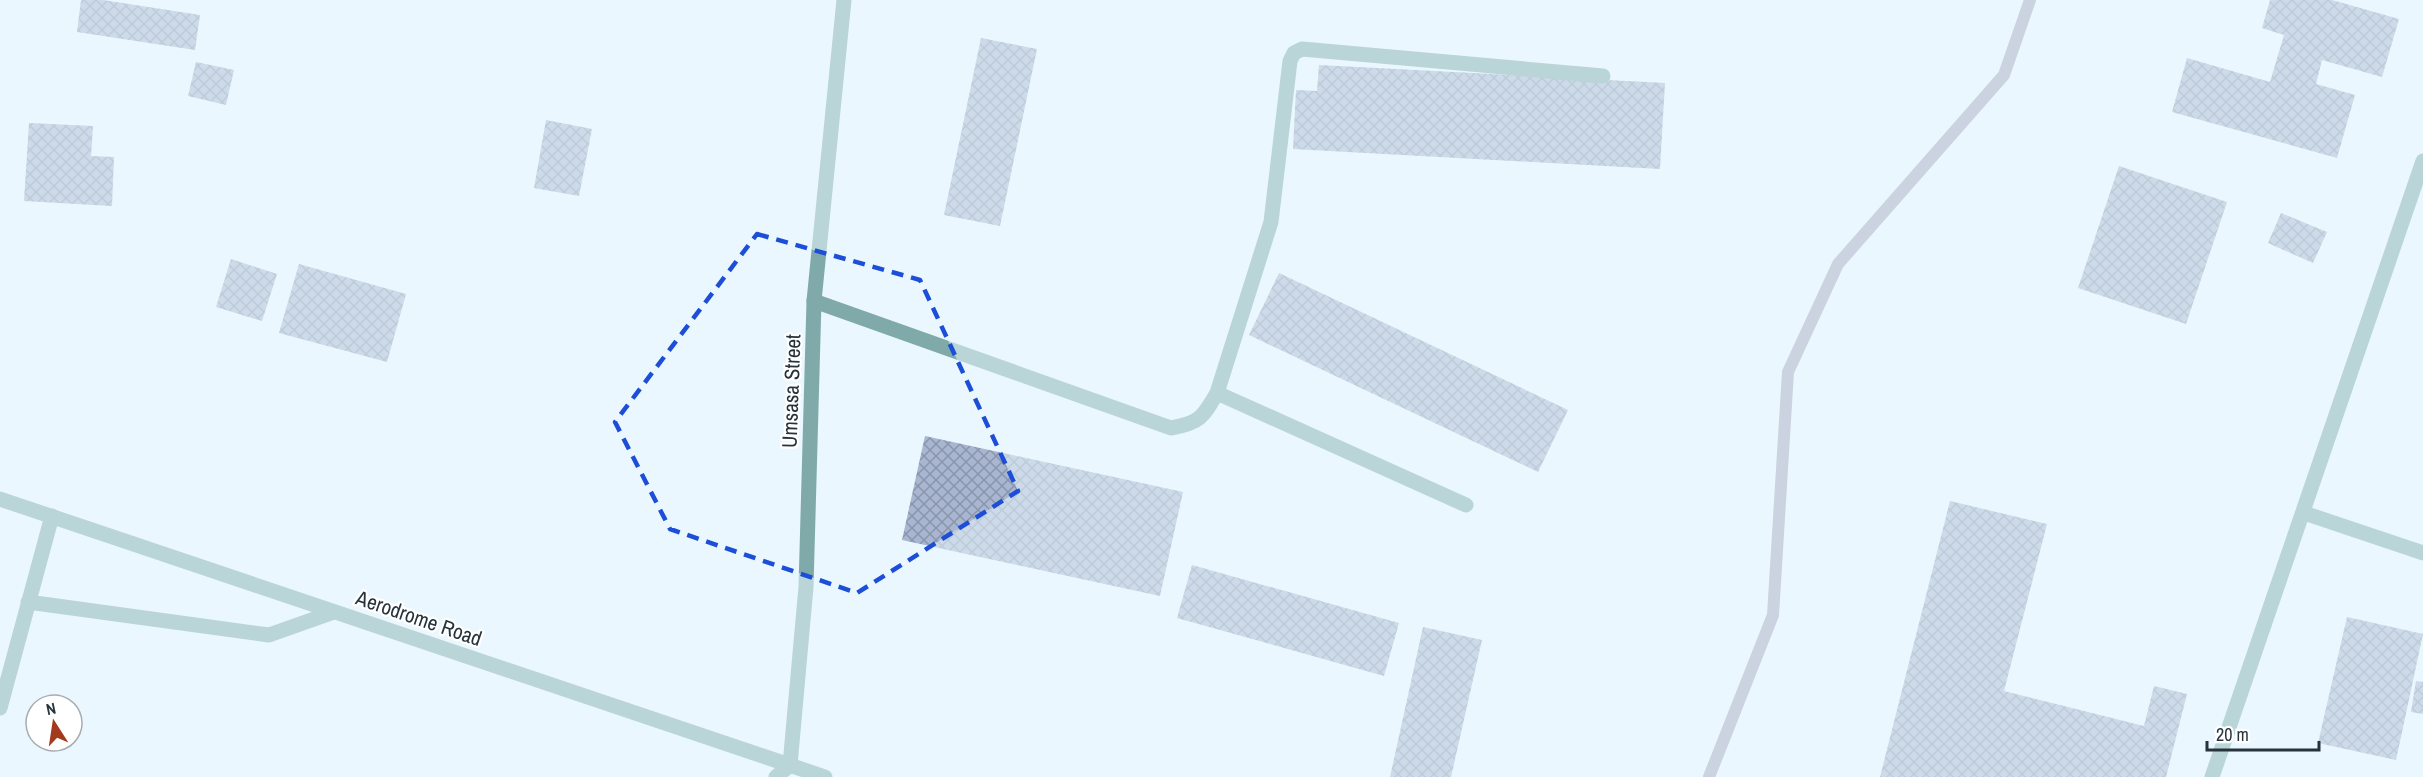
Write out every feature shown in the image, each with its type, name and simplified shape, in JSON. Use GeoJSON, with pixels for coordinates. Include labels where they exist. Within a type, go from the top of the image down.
{"type":"FeatureCollection","features":[{"type":"Feature","properties":{"kind":"street","name":"Umsasa Street"},"geometry":{"type":"LineString","coordinates":[[790,765],[806,587],[814,301],[844,0]]}},
{"type":"Feature","properties":{"kind":"street"},"geometry":{"type":"LineString","coordinates":[[814,301],[1171,428],[1191,424],[1205,412],[1217,393],[1271,222],[1290,61],[1294,53],[1302,49],[1604,76]]}},
{"type":"Feature","properties":{"kind":"street"},"geometry":{"type":"LineString","coordinates":[[2212,777],[2423,161]]}},
{"type":"Feature","properties":{"kind":"street"},"geometry":{"type":"LineString","coordinates":[[1217,393],[1466,505]]}},
{"type":"Feature","properties":{"kind":"street","name":"Aerodrome Road"},"geometry":{"type":"LineString","coordinates":[[0,499],[825,777]]}},
{"type":"Feature","properties":{"kind":"street"},"geometry":{"type":"LineString","coordinates":[[2304,513],[2423,553]]}},
{"type":"Feature","properties":{"kind":"street"},"geometry":{"type":"LineString","coordinates":[[0,708],[52,516]]}},
{"type":"Feature","properties":{"kind":"street"},"geometry":{"type":"LineString","coordinates":[[28,603],[269,634],[334,612]]}},
{"type":"Feature","properties":{"kind":"street"},"geometry":{"type":"LineString","coordinates":[[776,777],[790,765]]}},
{"type":"Feature","properties":{"kind":"highlighted area"},"geometry":{"type":"Polygon","coordinates":[[[757,234],[920,280],[1018,491],[857,593],[670,529],[615,422],[757,234]]]}},
{"type":"Feature","properties":{"kind":"building"},"geometry":{"type":"Polygon","coordinates":[[[81,0],[103,0],[200,15],[195,50],[77,32],[81,0]]]}},
{"type":"Feature","properties":{"kind":"building"},"geometry":{"type":"Polygon","coordinates":[[[2270,0],[2332,0],[2399,19],[2382,77],[2322,60],[2316,84],[2355,95],[2337,158],[2172,112],[2187,58],[2270,82],[2284,35],[2262,28],[2270,0]]]}},
{"type":"Feature","properties":{"kind":"building"},"geometry":{"type":"Polygon","coordinates":[[[981,38],[1037,49],[1000,226],[944,215],[981,38]]]}},
{"type":"Feature","properties":{"kind":"building"},"geometry":{"type":"Polygon","coordinates":[[[196,62],[234,70],[226,105],[188,96],[196,62]]]}},
{"type":"Feature","properties":{"kind":"building"},"geometry":{"type":"Polygon","coordinates":[[[1319,65],[1665,83],[1660,169],[1293,149],[1296,90],[1317,91],[1319,65]]]}},
{"type":"Feature","properties":{"kind":"building"},"geometry":{"type":"Polygon","coordinates":[[[546,120],[592,129],[579,196],[534,188],[546,120]]]}},
{"type":"Feature","properties":{"kind":"building"},"geometry":{"type":"Polygon","coordinates":[[[29,123],[93,126],[91,156],[114,157],[112,206],[24,201],[29,123]]]}},
{"type":"Feature","properties":{"kind":"building"},"geometry":{"type":"Polygon","coordinates":[[[2119,166],[2227,202],[2186,324],[2078,288],[2119,166]]]}},
{"type":"Feature","properties":{"kind":"building"},"geometry":{"type":"Polygon","coordinates":[[[2281,213],[2327,232],[2313,263],[2268,243],[2281,213]]]}},
{"type":"Feature","properties":{"kind":"building"},"geometry":{"type":"Polygon","coordinates":[[[231,259],[277,274],[262,321],[216,307],[231,259]]]}},
{"type":"Feature","properties":{"kind":"building"},"geometry":{"type":"Polygon","coordinates":[[[299,264],[406,294],[387,362],[279,333],[299,264]]]}},
{"type":"Feature","properties":{"kind":"building"},"geometry":{"type":"Polygon","coordinates":[[[1279,273],[1568,410],[1538,472],[1249,335],[1279,273]]]}},
{"type":"Feature","properties":{"kind":"building"},"geometry":{"type":"Polygon","coordinates":[[[925,436],[1183,492],[1160,596],[902,540],[925,436]]]}},
{"type":"Feature","properties":{"kind":"building"},"geometry":{"type":"Polygon","coordinates":[[[1950,501],[2047,524],[2004,691],[2144,726],[2154,686],[2187,694],[2166,777],[1880,777],[1950,501]]]}},
{"type":"Feature","properties":{"kind":"building"},"geometry":{"type":"Polygon","coordinates":[[[1192,565],[1399,623],[1384,676],[1177,618],[1192,565]]]}},
{"type":"Feature","properties":{"kind":"building"},"geometry":{"type":"Polygon","coordinates":[[[2347,617],[2423,634],[2396,760],[2318,743],[2347,617]]]}},
{"type":"Feature","properties":{"kind":"building"},"geometry":{"type":"Polygon","coordinates":[[[1423,627],[1482,640],[1451,777],[1390,777],[1423,627]]]}},
{"type":"Feature","properties":{"kind":"building"},"geometry":{"type":"Polygon","coordinates":[[[2416,681],[2423,682],[2423,714],[2411,712],[2416,681]]]}},
{"type":"Feature","properties":{"kind":"waterway"},"geometry":{"type":"LineString","coordinates":[[1709,777],[1773,615],[1788,372],[1838,264],[2004,75],[2030,0]]}}]}
